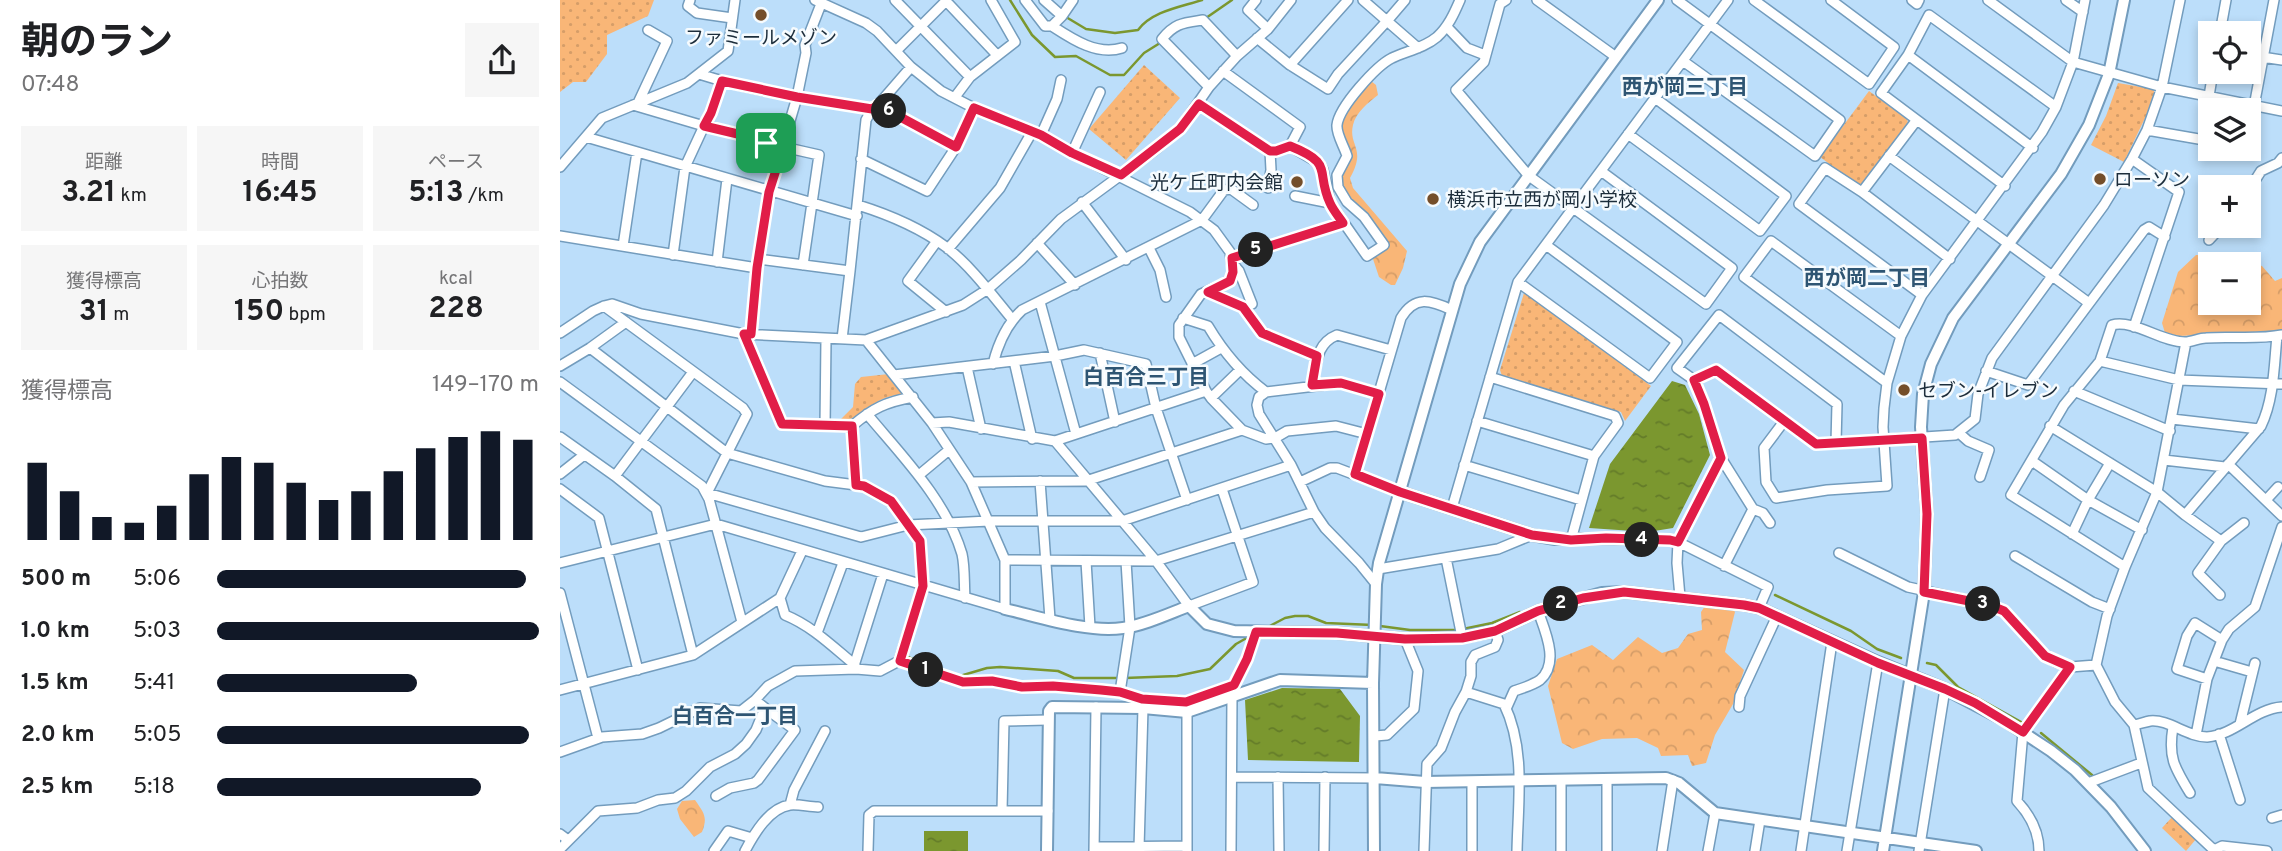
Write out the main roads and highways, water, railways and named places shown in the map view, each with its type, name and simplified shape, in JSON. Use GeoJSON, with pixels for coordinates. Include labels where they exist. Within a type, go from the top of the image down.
{"type":"FeatureCollection","features":[{"type":"Feature","properties":{"kind":"water"},"geometry":{"type":"Polygon","coordinates":[[[1672,381],[1685,385],[1699,414],[1710,455],[1673,528],[1648,532],[1589,528],[1610,464],[1672,381]]]}},
{"type":"Feature","properties":{"kind":"water"},"geometry":{"type":"Polygon","coordinates":[[[1282,688],[1340,689],[1360,716],[1359,762],[1248,760],[1245,700],[1282,688]]]}},
{"type":"Feature","properties":{"kind":"water"},"geometry":{"type":"Polygon","coordinates":[[[924,831],[968,831],[968,851],[924,851],[924,831]]]}},
{"type":"Feature","properties":{"kind":"waterway"},"geometry":{"type":"LineString","coordinates":[[1010,0],[1032,35],[1055,57],[1076,56],[1110,75],[1124,75],[1144,53],[1160,43]]}},
{"type":"Feature","properties":{"kind":"waterway"},"geometry":{"type":"LineString","coordinates":[[1066,17],[1086,29],[1115,33],[1138,30],[1159,14],[1202,0]]}},
{"type":"Feature","properties":{"kind":"waterway"},"geometry":{"type":"LineString","coordinates":[[1206,18],[1232,0]]}},
{"type":"Feature","properties":{"kind":"waterway"},"geometry":{"type":"LineString","coordinates":[[1775,595],[1851,631],[1877,649],[1901,658]]}},
{"type":"Feature","properties":{"kind":"waterway"},"geometry":{"type":"LineString","coordinates":[[1463,629],[1492,623],[1520,612]]}},
{"type":"Feature","properties":{"kind":"waterway"},"geometry":{"type":"LineString","coordinates":[[1268,627],[1295,616],[1308,616],[1326,623],[1373,625]]}},
{"type":"Feature","properties":{"kind":"waterway"},"geometry":{"type":"LineString","coordinates":[[1380,626],[1410,630],[1457,630]]}},
{"type":"Feature","properties":{"kind":"waterway"},"geometry":{"type":"LineString","coordinates":[[1125,678],[1177,676],[1210,669],[1236,644],[1252,635]]}},
{"type":"Feature","properties":{"kind":"waterway"},"geometry":{"type":"LineString","coordinates":[[908,657],[927,666]]}},
{"type":"Feature","properties":{"kind":"waterway"},"geometry":{"type":"LineString","coordinates":[[1927,663],[1936,665],[1958,687],[2023,723]]}},
{"type":"Feature","properties":{"kind":"waterway"},"geometry":{"type":"LineString","coordinates":[[950,673],[960,676],[1000,667],[1058,671],[1074,678],[1119,678]]}},
{"type":"Feature","properties":{"kind":"waterway"},"geometry":{"type":"LineString","coordinates":[[2041,733],[2092,775]]}},
{"type":"Feature","properties":{"kind":"place","name":"ファミールメゾン"},"geometry":{"type":"Point","coordinates":[761,15]}},
{"type":"Feature","properties":{"kind":"place","name":"ローソン"},"geometry":{"type":"Point","coordinates":[2100,179]}},
{"type":"Feature","properties":{"kind":"place","name":"光ケ丘町内会館"},"geometry":{"type":"Point","coordinates":[1297,182]}},
{"type":"Feature","properties":{"kind":"place","name":"横浜市立西が岡小学校"},"geometry":{"type":"Point","coordinates":[1433,199]}},
{"type":"Feature","properties":{"kind":"place","name":"セブン-イレブン"},"geometry":{"type":"Point","coordinates":[1904,390]}},
{"type":"Feature","properties":{"kind":"district","name":"西が岡三丁目"},"geometry":{"type":"Point","coordinates":[1685,87]}},
{"type":"Feature","properties":{"kind":"district","name":"西が岡二丁目"},"geometry":{"type":"Point","coordinates":[1867,278]}},
{"type":"Feature","properties":{"kind":"district","name":"白百合三丁目"},"geometry":{"type":"Point","coordinates":[1146,377]}},
{"type":"Feature","properties":{"kind":"district","name":"白百合一丁目"},"geometry":{"type":"Point","coordinates":[735,716]}}]}
